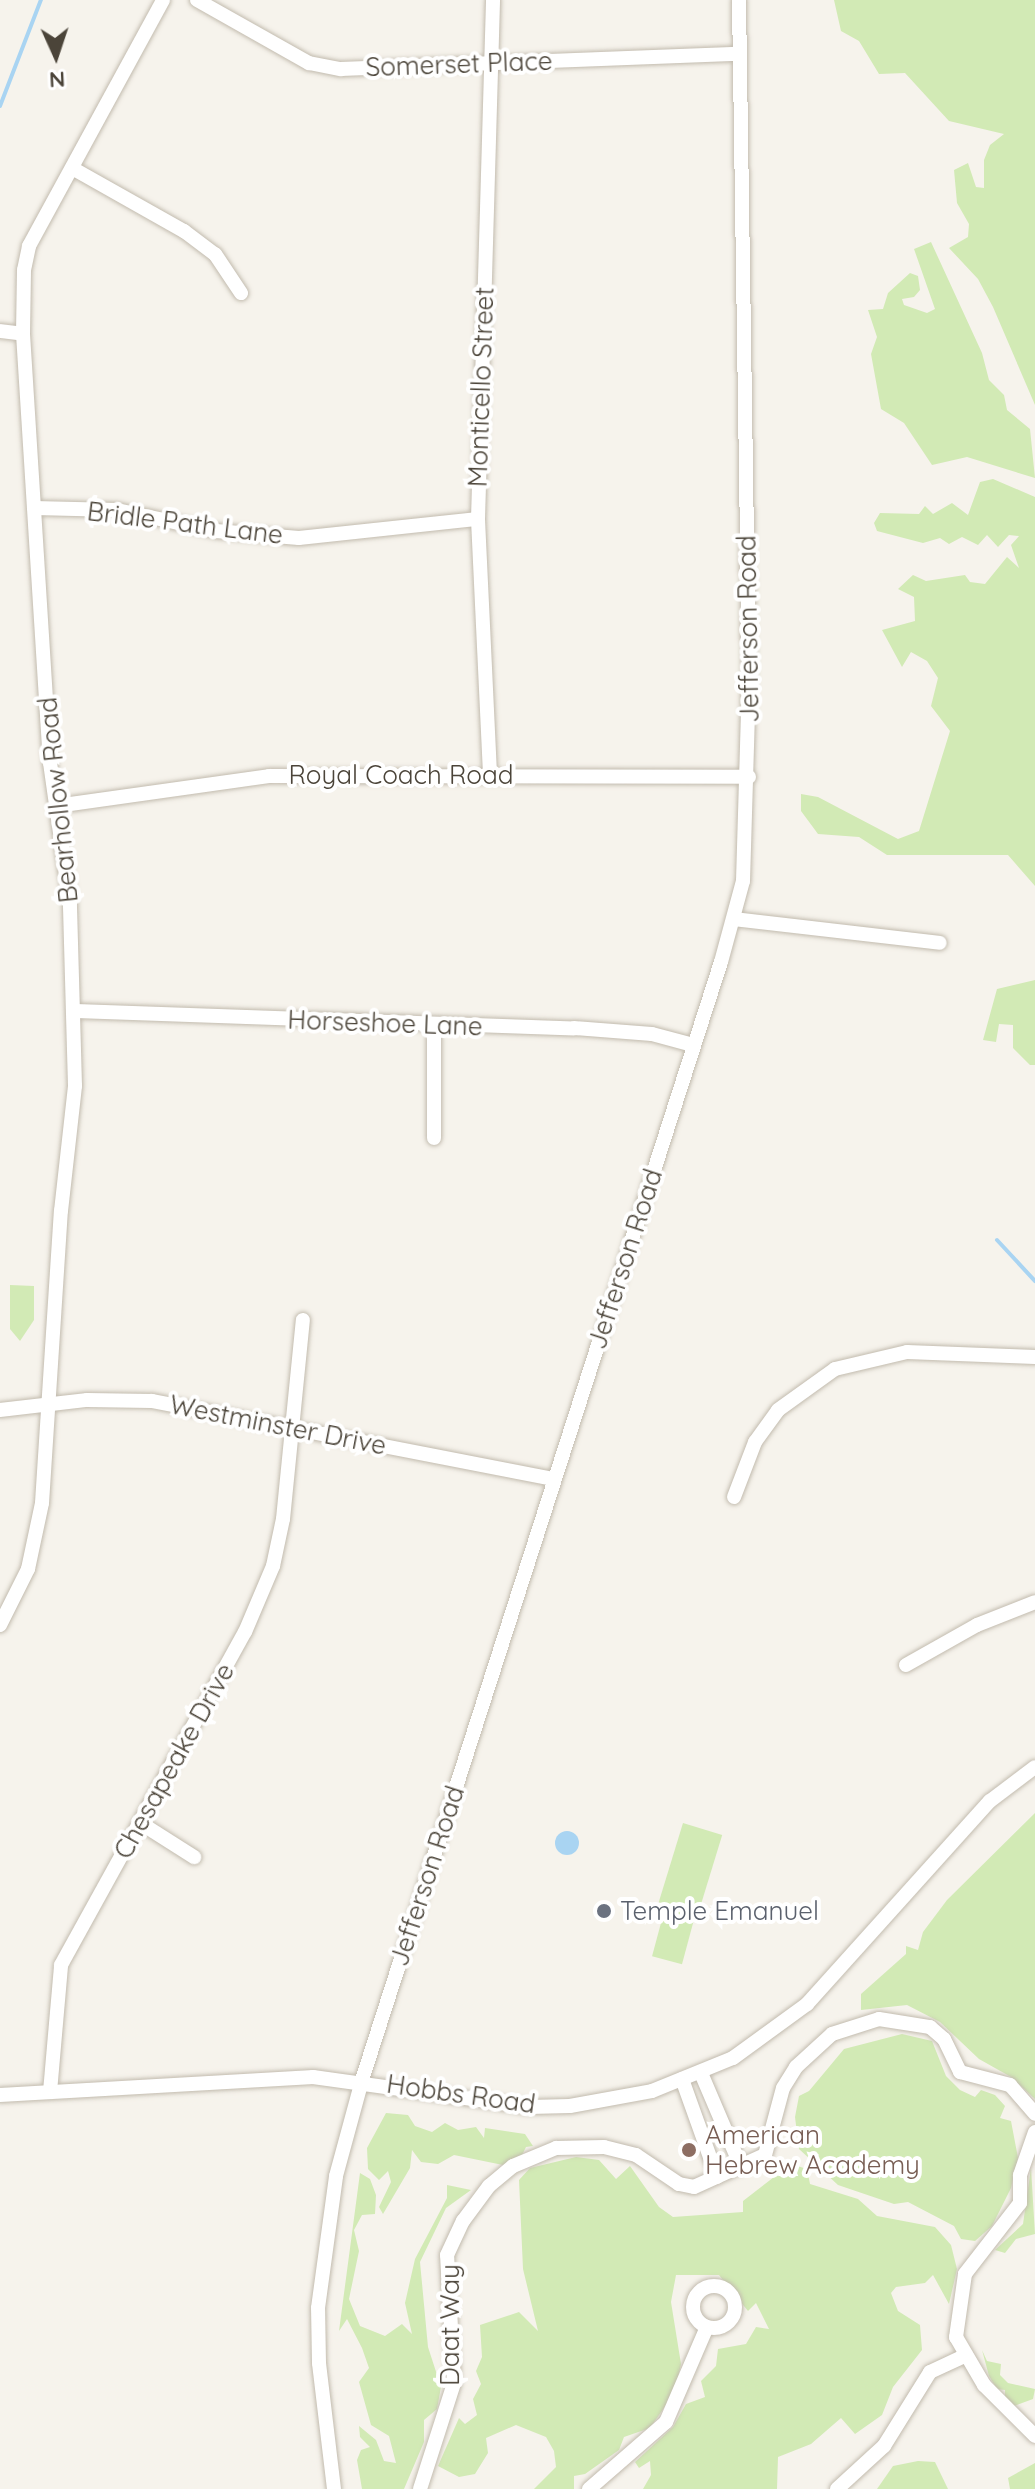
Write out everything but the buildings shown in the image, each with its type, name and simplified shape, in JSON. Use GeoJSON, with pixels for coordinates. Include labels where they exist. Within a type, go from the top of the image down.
{"type":"FeatureCollection","features":[{"type":"Feature","properties":{"kind":"street","name":"Bearhollow Road"},"geometry":{"type":"LineString","coordinates":[[0,1625],[28,1569],[36,1537],[75,1086],[76,1011],[70,903],[56,806],[23,334],[29,246],[163,0]]}},
{"type":"Feature","properties":{"kind":"street","name":"Somerset Place"},"geometry":{"type":"LineString","coordinates":[[197,0],[309,63],[341,69],[738,54]]}},
{"type":"Feature","properties":{"kind":"street","name":"Monticello Street"},"geometry":{"type":"LineString","coordinates":[[490,774],[478,519],[493,0]]}},
{"type":"Feature","properties":{"kind":"street","name":"Jefferson Road"},"geometry":{"type":"LineString","coordinates":[[334,2489],[319,2363],[318,2308],[328,2213],[362,2080],[734,919],[743,881],[749,777],[739,0]]}},
{"type":"Feature","properties":{"kind":"street"},"geometry":{"type":"LineString","coordinates":[[72,168],[184,231],[215,254],[241,293]]}},
{"type":"Feature","properties":{"kind":"street"},"geometry":{"type":"LineString","coordinates":[[0,331],[23,334]]}},
{"type":"Feature","properties":{"kind":"street","name":"Bridle Path Lane"},"geometry":{"type":"LineString","coordinates":[[34,508],[117,510],[216,531],[299,538],[478,519]]}},
{"type":"Feature","properties":{"kind":"street","name":"Royal Coach Road"},"geometry":{"type":"LineString","coordinates":[[56,806],[269,776],[490,774],[749,777]]}},
{"type":"Feature","properties":{"kind":"street"},"geometry":{"type":"LineString","coordinates":[[734,919],[940,943]]}},
{"type":"Feature","properties":{"kind":"street","name":"Horseshoe Lane"},"geometry":{"type":"LineString","coordinates":[[76,1011],[574,1028],[652,1034],[693,1045]]}},
{"type":"Feature","properties":{"kind":"street"},"geometry":{"type":"LineString","coordinates":[[434,1025],[434,1138]]}},
{"type":"Feature","properties":{"kind":"street","name":"Chesapeake Drive"},"geometry":{"type":"LineString","coordinates":[[50,2092],[61,1965],[142,1824],[245,1632],[273,1566],[293,1426],[303,1320]]}},
{"type":"Feature","properties":{"kind":"street"},"geometry":{"type":"LineString","coordinates":[[734,1497],[755,1442],[778,1410],[835,1369],[907,1352],[1035,1357]]}},
{"type":"Feature","properties":{"kind":"street","name":"Westminster Drive"},"geometry":{"type":"LineString","coordinates":[[0,1410],[47,1404],[152,1401],[554,1479]]}},
{"type":"Feature","properties":{"kind":"street"},"geometry":{"type":"LineString","coordinates":[[906,1665],[977,1625],[1035,1602]]}},
{"type":"Feature","properties":{"kind":"street","name":"Hobbs Road"},"geometry":{"type":"LineString","coordinates":[[0,2095],[278,2078],[362,2080],[529,2107],[624,2098],[701,2073],[761,2041],[807,2004],[990,1801],[1035,1767]]}},
{"type":"Feature","properties":{"kind":"street"},"geometry":{"type":"LineString","coordinates":[[142,1824],[194,1857]]}},
{"type":"Feature","properties":{"kind":"street"},"geometry":{"type":"LineString","coordinates":[[682,2079],[717,2177],[741,2167],[770,2148],[783,2088],[802,2060],[832,2034],[879,2019],[930,2027],[944,2039],[960,2072],[1010,2085],[1035,2114]]}},
{"type":"Feature","properties":{"kind":"street"},"geometry":{"type":"LineString","coordinates":[[701,2073],[741,2167]]}},
{"type":"Feature","properties":{"kind":"street"},"geometry":{"type":"LineString","coordinates":[[1035,2132],[1020,2175],[1020,2203],[979,2253],[960,2289],[956,2337],[1006,2412],[1035,2436]]}},
{"type":"Feature","properties":{"kind":"street","name":"Daat Way"},"geometry":{"type":"LineString","coordinates":[[420,2489],[454,2383],[447,2255],[463,2221],[489,2186],[530,2157],[570,2146],[636,2155],[686,2187],[717,2177]]}},
{"type":"Feature","properties":{"kind":"street"},"geometry":{"type":"LineString","coordinates":[[589,2489],[666,2422],[707,2327]]}},
{"type":"Feature","properties":{"kind":"street"},"geometry":{"type":"LineString","coordinates":[[837,2489],[884,2446],[930,2372],[966,2355]]}},
{"type":"Feature","properties":{"kind":"green space"},"geometry":{"type":"Polygon","coordinates":[[[834,0],[1035,0],[1035,405],[978,279],[949,248],[968,237],[969,224],[957,203],[954,170],[968,163],[976,187],[984,188],[984,160],[990,145],[1004,134],[949,121],[905,73],[879,74],[859,41],[841,31],[834,0]]]}},
{"type":"Feature","properties":{"kind":"green space"},"geometry":{"type":"Polygon","coordinates":[[[931,242],[982,353],[989,380],[1004,395],[1007,410],[1030,429],[1035,478],[967,457],[932,465],[904,423],[881,409],[871,354],[877,337],[868,310],[883,309],[888,293],[910,273],[918,276],[920,290],[914,297],[902,299],[904,305],[927,313],[935,309],[914,249],[931,242]]]}},
{"type":"Feature","properties":{"kind":"green space"},"geometry":{"type":"Polygon","coordinates":[[[993,479],[1035,497],[1035,886],[1008,855],[887,855],[859,837],[818,834],[801,811],[801,794],[818,797],[898,839],[919,831],[950,731],[931,706],[938,678],[927,661],[911,652],[902,667],[882,630],[915,621],[914,597],[898,589],[913,575],[926,581],[965,575],[970,582],[985,584],[1007,557],[1019,568],[1011,545],[1019,536],[1009,535],[998,547],[987,535],[978,545],[962,537],[949,544],[940,538],[923,543],[877,531],[874,523],[880,513],[919,514],[925,506],[933,514],[952,503],[968,515],[980,482],[993,479]]]}},
{"type":"Feature","properties":{"kind":"green space"},"geometry":{"type":"Polygon","coordinates":[[[1035,980],[1035,1065],[1030,1065],[1013,1048],[1013,1025],[999,1024],[996,1042],[983,1040],[997,989],[1035,980]]]}},
{"type":"Feature","properties":{"kind":"green space"},"geometry":{"type":"Polygon","coordinates":[[[10,1285],[34,1286],[34,1320],[20,1341],[10,1329],[10,1285]]]}},
{"type":"Feature","properties":{"kind":"green space"},"geometry":{"type":"Polygon","coordinates":[[[1035,1813],[1035,2099],[1011,2077],[979,2059],[940,2022],[907,2005],[861,2010],[861,1994],[906,1954],[906,1946],[918,1950],[923,1932],[947,1900],[1035,1813]]]}},
{"type":"Feature","properties":{"kind":"green space"},"geometry":{"type":"Polygon","coordinates":[[[683,1823],[722,1835],[698,1914],[659,1902],[683,1823]]]}},
{"type":"Feature","properties":{"kind":"green space"},"geometry":{"type":"Polygon","coordinates":[[[665,1908],[695,1916],[682,1964],[652,1956],[665,1908]]]}},
{"type":"Feature","properties":{"kind":"green space"},"geometry":{"type":"Polygon","coordinates":[[[902,2034],[932,2041],[946,2076],[960,2090],[975,2097],[981,2090],[995,2095],[1005,2106],[1000,2118],[1011,2121],[1018,2158],[1011,2188],[992,2226],[975,2241],[961,2239],[954,2226],[908,2202],[894,2204],[838,2185],[799,2149],[795,2117],[799,2096],[809,2091],[844,2049],[902,2034]]]}},
{"type":"Feature","properties":{"kind":"green space"},"geometry":{"type":"Polygon","coordinates":[[[386,2113],[408,2115],[415,2126],[432,2132],[445,2123],[458,2130],[476,2127],[484,2138],[485,2128],[525,2134],[533,2146],[526,2147],[520,2159],[503,2165],[454,2155],[438,2164],[421,2162],[412,2150],[410,2168],[383,2214],[379,2207],[391,2182],[388,2171],[379,2180],[368,2169],[367,2148],[386,2113]]]}},
{"type":"Feature","properties":{"kind":"green space"},"geometry":{"type":"Polygon","coordinates":[[[576,2157],[599,2160],[616,2179],[630,2166],[659,2207],[673,2217],[743,2212],[743,2201],[791,2164],[807,2169],[810,2184],[858,2199],[877,2216],[935,2227],[951,2245],[957,2269],[949,2304],[933,2275],[925,2283],[896,2287],[891,2293],[898,2311],[920,2325],[922,2350],[893,2387],[882,2415],[855,2434],[841,2418],[811,2444],[778,2457],[777,2489],[643,2489],[651,2475],[650,2461],[639,2468],[635,2462],[673,2427],[686,2404],[705,2397],[701,2381],[716,2366],[718,2349],[746,2344],[756,2327],[769,2329],[756,2303],[748,2311],[719,2275],[676,2275],[671,2302],[681,2364],[675,2392],[650,2428],[624,2437],[619,2450],[585,2474],[574,2476],[574,2489],[534,2489],[556,2467],[554,2451],[546,2437],[516,2425],[486,2438],[488,2453],[475,2474],[459,2477],[438,2466],[459,2418],[465,2424],[477,2415],[473,2399],[481,2384],[476,2371],[482,2357],[480,2325],[519,2312],[538,2331],[523,2269],[519,2180],[530,2168],[576,2157]]]}},
{"type":"Feature","properties":{"kind":"green space"},"geometry":{"type":"Polygon","coordinates":[[[1031,2168],[1035,2234],[1016,2239],[1005,2253],[995,2250],[1023,2224],[1031,2168]]]}},
{"type":"Feature","properties":{"kind":"green space"},"geometry":{"type":"Polygon","coordinates":[[[360,2173],[370,2179],[376,2195],[375,2214],[362,2215],[354,2230],[359,2251],[349,2299],[360,2326],[385,2336],[402,2324],[412,2334],[405,2303],[415,2259],[447,2198],[447,2185],[471,2190],[446,2208],[420,2262],[428,2347],[441,2387],[437,2409],[424,2420],[424,2442],[404,2489],[362,2489],[357,2460],[361,2450],[370,2447],[360,2437],[359,2426],[376,2440],[384,2461],[396,2463],[389,2436],[371,2425],[359,2382],[369,2368],[347,2319],[339,2331],[360,2173]]]}},
{"type":"Feature","properties":{"kind":"green space"},"geometry":{"type":"Polygon","coordinates":[[[982,2350],[987,2361],[1001,2364],[1000,2375],[1008,2383],[1035,2389],[1033,2399],[1014,2406],[1005,2399],[1005,2390],[997,2389],[989,2376],[982,2350]]]}},
{"type":"Feature","properties":{"kind":"green space"},"geometry":{"type":"Polygon","coordinates":[[[918,2461],[935,2462],[948,2489],[877,2489],[893,2466],[918,2461]]]}},
{"type":"Feature","properties":{"kind":"green space"},"geometry":{"type":"Polygon","coordinates":[[[1035,2463],[1035,2489],[1010,2489],[1008,2478],[1035,2463]]]}},
{"type":"Feature","properties":{"kind":"water"},"geometry":{"type":"Polygon","coordinates":[[[567,1831],[578,1838],[579,1843],[572,1854],[567,1855],[556,1848],[555,1843],[562,1832],[567,1831]]]}},
{"type":"Feature","properties":{"kind":"waterway"},"geometry":{"type":"LineString","coordinates":[[0,106],[41,0]]}},
{"type":"Feature","properties":{"kind":"waterway"},"geometry":{"type":"LineString","coordinates":[[997,1240],[1035,1281]]}},
{"type":"Feature","properties":{"kind":"place","name":"Temple Emanuel"},"geometry":{"type":"Point","coordinates":[604,1911]}},
{"type":"Feature","properties":{"kind":"place","name":"American Hebrew Academy"},"geometry":{"type":"Point","coordinates":[689,2150]}}]}
